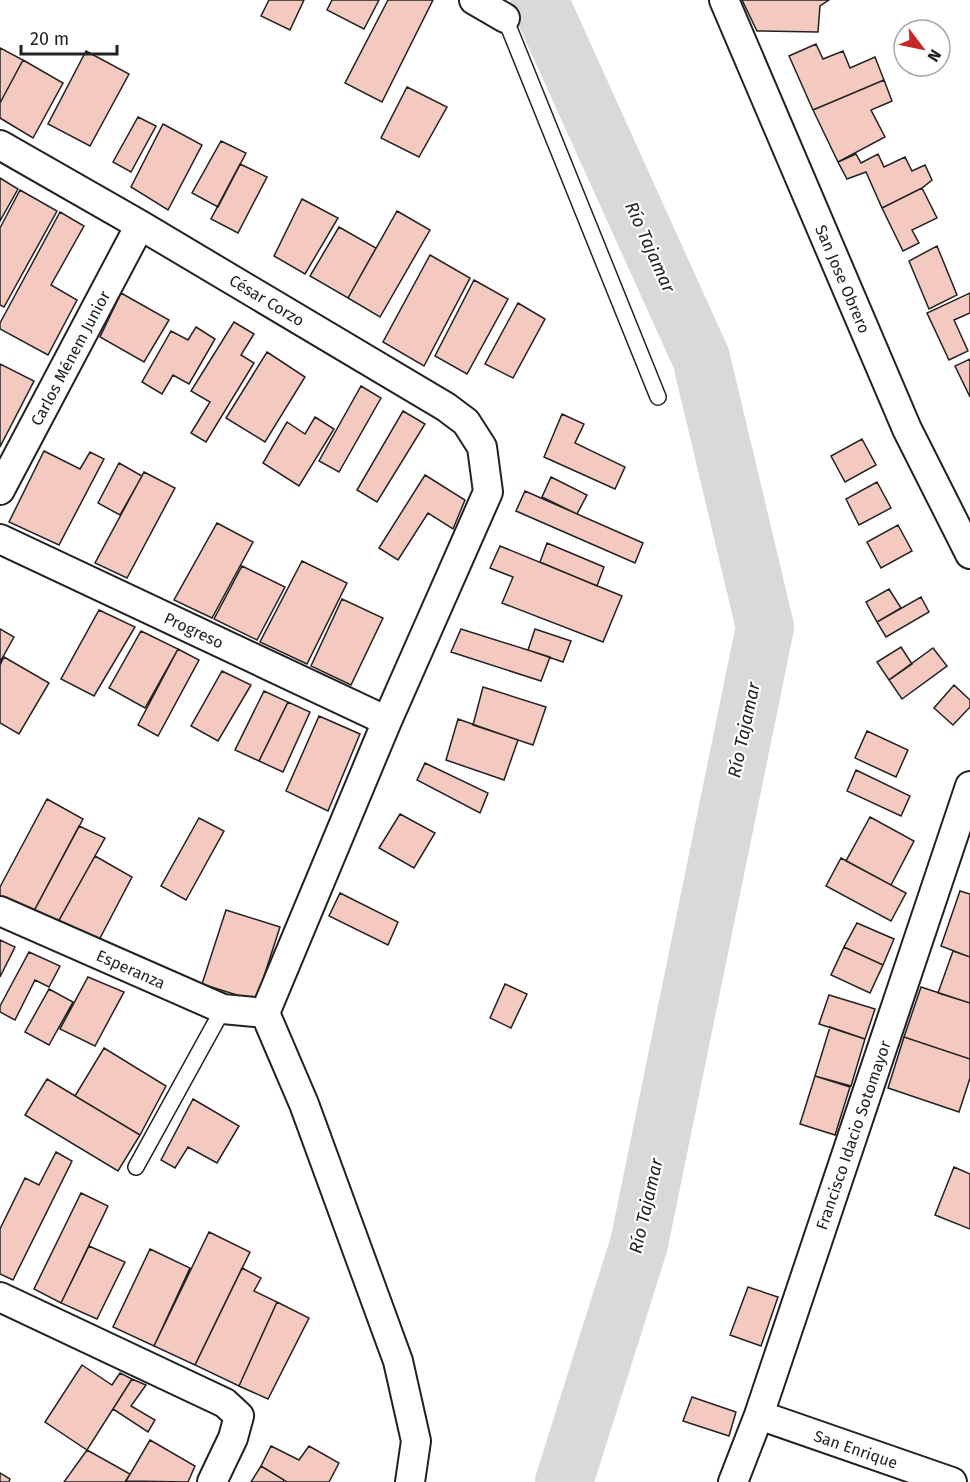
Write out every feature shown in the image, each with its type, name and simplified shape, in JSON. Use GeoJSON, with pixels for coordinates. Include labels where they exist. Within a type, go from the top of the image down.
{"type":"FeatureCollection","features":[{"type":"Feature","properties":{"kind":"street"},"geometry":{"type":"LineString","coordinates":[[474,0],[502,9]]}},
{"type":"Feature","properties":{"kind":"street","name":"San Jose Obrero"},"geometry":{"type":"LineString","coordinates":[[724,0],[907,429],[970,554]]}},
{"type":"Feature","properties":{"kind":"street","name":"César Corzo"},"geometry":{"type":"LineString","coordinates":[[0,145],[140,225],[436,401],[465,422],[482,447],[488,492],[387,721]]}},
{"type":"Feature","properties":{"kind":"street","name":"Carlos Ménem Junior"},"geometry":{"type":"LineString","coordinates":[[0,490],[140,225]]}},
{"type":"Feature","properties":{"kind":"street","name":"Progreso"},"geometry":{"type":"LineString","coordinates":[[0,539],[387,721]]}},
{"type":"Feature","properties":{"kind":"street"},"geometry":{"type":"LineString","coordinates":[[387,721],[265,1012],[304,1104],[398,1360],[416,1441],[410,1482]]}},
{"type":"Feature","properties":{"kind":"street","name":"Francisco Idacio Sotomayor"},"geometry":{"type":"LineString","coordinates":[[733,1482],[759,1416],[970,786]]}},
{"type":"Feature","properties":{"kind":"street","name":"Esperanza"},"geometry":{"type":"LineString","coordinates":[[0,911],[223,1009],[265,1012]]}},
{"type":"Feature","properties":{"kind":"street"},"geometry":{"type":"LineString","coordinates":[[0,1297],[225,1403],[239,1416],[233,1438],[212,1482]]}},
{"type":"Feature","properties":{"kind":"street","name":"San Enrique"},"geometry":{"type":"LineString","coordinates":[[759,1416],[952,1482]]}},
{"type":"Feature","properties":{"kind":"lane"},"geometry":{"type":"LineString","coordinates":[[502,9],[658,397]]}},
{"type":"Feature","properties":{"kind":"lane"},"geometry":{"type":"LineString","coordinates":[[136,1167],[223,1009]]}},
{"type":"Feature","properties":{"kind":"building"},"geometry":{"type":"Polygon","coordinates":[[[269,0],[304,0],[290,30],[261,16],[269,0]]]}},
{"type":"Feature","properties":{"kind":"building"},"geometry":{"type":"Polygon","coordinates":[[[332,0],[379,0],[364,29],[327,10],[332,0]]]}},
{"type":"Feature","properties":{"kind":"building"},"geometry":{"type":"Polygon","coordinates":[[[388,0],[433,0],[382,102],[345,83],[388,0]]]}},
{"type":"Feature","properties":{"kind":"building"},"geometry":{"type":"Polygon","coordinates":[[[742,0],[829,0],[820,6],[818,32],[757,31],[742,0]]]}},
{"type":"Feature","properties":{"kind":"building"},"geometry":{"type":"Polygon","coordinates":[[[816,44],[823,59],[843,51],[850,68],[875,57],[884,80],[813,110],[789,56],[816,44]]]}},
{"type":"Feature","properties":{"kind":"building"},"geometry":{"type":"Polygon","coordinates":[[[0,48],[23,60],[0,103],[0,48]]]}},
{"type":"Feature","properties":{"kind":"building"},"geometry":{"type":"Polygon","coordinates":[[[86,51],[129,74],[90,146],[48,124],[86,51]]]}},
{"type":"Feature","properties":{"kind":"building"},"geometry":{"type":"Polygon","coordinates":[[[23,60],[63,83],[33,138],[0,118],[0,103],[23,60]]]}},
{"type":"Feature","properties":{"kind":"building"},"geometry":{"type":"Polygon","coordinates":[[[884,80],[892,101],[871,110],[885,137],[838,162],[813,110],[884,80]]]}},
{"type":"Feature","properties":{"kind":"building"},"geometry":{"type":"Polygon","coordinates":[[[407,87],[447,107],[419,157],[381,138],[407,87]]]}},
{"type":"Feature","properties":{"kind":"building"},"geometry":{"type":"Polygon","coordinates":[[[138,117],[156,126],[131,172],[113,162],[138,117]]]}},
{"type":"Feature","properties":{"kind":"building"},"geometry":{"type":"Polygon","coordinates":[[[163,124],[202,145],[168,210],[131,187],[163,124]]]}},
{"type":"Feature","properties":{"kind":"building"},"geometry":{"type":"Polygon","coordinates":[[[221,141],[246,153],[218,207],[192,193],[221,141]]]}},
{"type":"Feature","properties":{"kind":"building"},"geometry":{"type":"Polygon","coordinates":[[[856,154],[861,163],[878,154],[884,167],[905,157],[912,171],[925,165],[932,180],[922,188],[882,208],[866,172],[847,179],[838,162],[856,154]]]}},
{"type":"Feature","properties":{"kind":"building"},"geometry":{"type":"Polygon","coordinates":[[[240,164],[267,177],[238,233],[211,219],[240,164]]]}},
{"type":"Feature","properties":{"kind":"building"},"geometry":{"type":"Polygon","coordinates":[[[0,178],[18,189],[0,221],[0,178]]]}},
{"type":"Feature","properties":{"kind":"building"},"geometry":{"type":"Polygon","coordinates":[[[922,188],[937,218],[912,230],[919,243],[903,251],[882,208],[922,188]]]}},
{"type":"Feature","properties":{"kind":"building"},"geometry":{"type":"Polygon","coordinates":[[[20,190],[57,211],[4,307],[0,305],[0,228],[20,190]]]}},
{"type":"Feature","properties":{"kind":"building"},"geometry":{"type":"Polygon","coordinates":[[[302,199],[338,218],[305,274],[274,256],[302,199]]]}},
{"type":"Feature","properties":{"kind":"building"},"geometry":{"type":"Polygon","coordinates":[[[397,211],[430,230],[380,317],[348,298],[397,211]]]}},
{"type":"Feature","properties":{"kind":"building"},"geometry":{"type":"Polygon","coordinates":[[[60,212],[84,226],[51,285],[77,300],[48,355],[0,329],[0,323],[60,212]]]}},
{"type":"Feature","properties":{"kind":"building"},"geometry":{"type":"Polygon","coordinates":[[[339,227],[376,248],[348,298],[310,276],[339,227]]]}},
{"type":"Feature","properties":{"kind":"building"},"geometry":{"type":"Polygon","coordinates":[[[937,246],[957,295],[929,309],[909,261],[937,246]]]}},
{"type":"Feature","properties":{"kind":"building"},"geometry":{"type":"Polygon","coordinates":[[[430,255],[470,278],[424,366],[383,342],[430,255]]]}},
{"type":"Feature","properties":{"kind":"building"},"geometry":{"type":"Polygon","coordinates":[[[474,280],[508,299],[467,374],[435,356],[474,280]]]}},
{"type":"Feature","properties":{"kind":"building"},"geometry":{"type":"Polygon","coordinates":[[[121,293],[169,320],[144,362],[100,337],[121,293]]]}},
{"type":"Feature","properties":{"kind":"building"},"geometry":{"type":"Polygon","coordinates":[[[970,293],[970,313],[954,320],[968,351],[949,360],[927,313],[970,293]]]}},
{"type":"Feature","properties":{"kind":"building"},"geometry":{"type":"Polygon","coordinates":[[[518,303],[545,319],[513,378],[485,364],[518,303]]]}},
{"type":"Feature","properties":{"kind":"building"},"geometry":{"type":"Polygon","coordinates":[[[234,322],[254,334],[241,355],[254,363],[206,442],[191,433],[210,402],[191,391],[234,322]]]}},
{"type":"Feature","properties":{"kind":"building"},"geometry":{"type":"Polygon","coordinates":[[[196,327],[215,339],[189,384],[173,375],[162,394],[142,382],[171,331],[188,340],[196,327]]]}},
{"type":"Feature","properties":{"kind":"building"},"geometry":{"type":"Polygon","coordinates":[[[267,352],[305,377],[265,442],[226,418],[267,352]]]}},
{"type":"Feature","properties":{"kind":"building"},"geometry":{"type":"Polygon","coordinates":[[[970,359],[970,397],[955,366],[970,359]]]}},
{"type":"Feature","properties":{"kind":"building"},"geometry":{"type":"Polygon","coordinates":[[[0,364],[34,381],[0,447],[0,364]]]}},
{"type":"Feature","properties":{"kind":"building"},"geometry":{"type":"Polygon","coordinates":[[[361,386],[381,398],[339,472],[319,461],[361,386]]]}},
{"type":"Feature","properties":{"kind":"building"},"geometry":{"type":"Polygon","coordinates":[[[403,411],[425,424],[377,502],[357,490],[403,411]]]}},
{"type":"Feature","properties":{"kind":"building"},"geometry":{"type":"Polygon","coordinates":[[[562,414],[584,424],[575,443],[625,467],[615,489],[544,457],[562,414]]]}},
{"type":"Feature","properties":{"kind":"building"},"geometry":{"type":"Polygon","coordinates":[[[315,417],[334,429],[299,486],[263,463],[287,422],[305,434],[315,417]]]}},
{"type":"Feature","properties":{"kind":"building"},"geometry":{"type":"Polygon","coordinates":[[[862,439],[876,465],[845,482],[831,456],[862,439]]]}},
{"type":"Feature","properties":{"kind":"building"},"geometry":{"type":"Polygon","coordinates":[[[44,451],[80,469],[90,452],[104,459],[59,545],[9,522],[44,451]]]}},
{"type":"Feature","properties":{"kind":"building"},"geometry":{"type":"Polygon","coordinates":[[[119,463],[142,476],[120,515],[98,503],[119,463]]]}},
{"type":"Feature","properties":{"kind":"building"},"geometry":{"type":"Polygon","coordinates":[[[144,472],[175,488],[127,578],[95,563],[144,472]]]}},
{"type":"Feature","properties":{"kind":"building"},"geometry":{"type":"Polygon","coordinates":[[[425,475],[465,500],[453,529],[428,513],[398,560],[379,548],[425,475]]]}},
{"type":"Feature","properties":{"kind":"building"},"geometry":{"type":"Polygon","coordinates":[[[551,477],[587,495],[577,514],[542,497],[551,477]]]}},
{"type":"Feature","properties":{"kind":"building"},"geometry":{"type":"Polygon","coordinates":[[[877,482],[891,508],[859,525],[846,499],[877,482]]]}},
{"type":"Feature","properties":{"kind":"building"},"geometry":{"type":"Polygon","coordinates":[[[525,491],[643,543],[635,563],[516,511],[525,491]]]}},
{"type":"Feature","properties":{"kind":"building"},"geometry":{"type":"Polygon","coordinates":[[[217,523],[253,542],[212,618],[174,600],[217,523]]]}},
{"type":"Feature","properties":{"kind":"building"},"geometry":{"type":"Polygon","coordinates":[[[898,525],[912,551],[881,568],[867,542],[898,525]]]}},
{"type":"Feature","properties":{"kind":"building"},"geometry":{"type":"Polygon","coordinates":[[[547,543],[604,567],[597,586],[540,562],[547,543]]]}},
{"type":"Feature","properties":{"kind":"building"},"geometry":{"type":"Polygon","coordinates":[[[500,546],[622,596],[603,642],[502,603],[513,577],[490,568],[500,546]]]}},
{"type":"Feature","properties":{"kind":"building"},"geometry":{"type":"Polygon","coordinates":[[[302,561],[347,583],[307,664],[260,642],[302,561]]]}},
{"type":"Feature","properties":{"kind":"building"},"geometry":{"type":"Polygon","coordinates":[[[242,566],[285,587],[257,640],[214,619],[242,566]]]}},
{"type":"Feature","properties":{"kind":"building"},"geometry":{"type":"Polygon","coordinates":[[[889,589],[901,608],[877,622],[866,602],[889,589]]]}},
{"type":"Feature","properties":{"kind":"building"},"geometry":{"type":"Polygon","coordinates":[[[921,597],[929,612],[886,637],[877,622],[921,597]]]}},
{"type":"Feature","properties":{"kind":"building"},"geometry":{"type":"Polygon","coordinates":[[[342,599],[383,618],[351,685],[311,666],[342,599]]]}},
{"type":"Feature","properties":{"kind":"building"},"geometry":{"type":"Polygon","coordinates":[[[99,610],[135,627],[94,696],[61,679],[99,610]]]}},
{"type":"Feature","properties":{"kind":"building"},"geometry":{"type":"Polygon","coordinates":[[[0,629],[14,637],[0,662],[0,629]]]}},
{"type":"Feature","properties":{"kind":"building"},"geometry":{"type":"Polygon","coordinates":[[[461,629],[550,657],[541,681],[451,652],[461,629]]]}},
{"type":"Feature","properties":{"kind":"building"},"geometry":{"type":"Polygon","coordinates":[[[535,629],[571,641],[563,662],[528,650],[535,629]]]}},
{"type":"Feature","properties":{"kind":"building"},"geometry":{"type":"Polygon","coordinates":[[[141,631],[178,649],[145,708],[109,688],[141,631]]]}},
{"type":"Feature","properties":{"kind":"building"},"geometry":{"type":"Polygon","coordinates":[[[901,647],[912,664],[889,680],[877,662],[901,647]]]}},
{"type":"Feature","properties":{"kind":"building"},"geometry":{"type":"Polygon","coordinates":[[[933,648],[947,666],[902,699],[889,680],[933,648]]]}},
{"type":"Feature","properties":{"kind":"building"},"geometry":{"type":"Polygon","coordinates":[[[178,649],[199,660],[158,736],[138,725],[178,649]]]}},
{"type":"Feature","properties":{"kind":"building"},"geometry":{"type":"Polygon","coordinates":[[[4,657],[49,683],[19,734],[0,723],[0,665],[4,657]]]}},
{"type":"Feature","properties":{"kind":"building"},"geometry":{"type":"Polygon","coordinates":[[[222,671],[251,685],[218,741],[191,726],[222,671]]]}},
{"type":"Feature","properties":{"kind":"building"},"geometry":{"type":"Polygon","coordinates":[[[954,685],[970,700],[970,707],[953,725],[934,708],[954,685]]]}},
{"type":"Feature","properties":{"kind":"building"},"geometry":{"type":"Polygon","coordinates":[[[483,687],[546,707],[533,745],[473,725],[483,687]]]}},
{"type":"Feature","properties":{"kind":"building"},"geometry":{"type":"Polygon","coordinates":[[[264,691],[288,702],[259,761],[235,750],[264,691]]]}},
{"type":"Feature","properties":{"kind":"building"},"geometry":{"type":"Polygon","coordinates":[[[288,702],[310,712],[283,772],[259,761],[288,702]]]}},
{"type":"Feature","properties":{"kind":"building"},"geometry":{"type":"Polygon","coordinates":[[[319,716],[360,734],[328,811],[286,791],[319,716]]]}},
{"type":"Feature","properties":{"kind":"building"},"geometry":{"type":"Polygon","coordinates":[[[458,719],[518,740],[504,780],[446,760],[458,719]]]}},
{"type":"Feature","properties":{"kind":"building"},"geometry":{"type":"Polygon","coordinates":[[[867,731],[908,750],[896,777],[855,758],[867,731]]]}},
{"type":"Feature","properties":{"kind":"building"},"geometry":{"type":"Polygon","coordinates":[[[425,763],[488,793],[480,813],[417,780],[425,763]]]}},
{"type":"Feature","properties":{"kind":"building"},"geometry":{"type":"Polygon","coordinates":[[[856,770],[910,796],[901,816],[847,791],[856,770]]]}},
{"type":"Feature","properties":{"kind":"building"},"geometry":{"type":"Polygon","coordinates":[[[47,799],[83,819],[34,911],[0,896],[0,887],[47,799]]]}},
{"type":"Feature","properties":{"kind":"building"},"geometry":{"type":"Polygon","coordinates":[[[400,814],[435,833],[414,868],[379,848],[400,814]]]}},
{"type":"Feature","properties":{"kind":"building"},"geometry":{"type":"Polygon","coordinates":[[[870,817],[914,841],[891,885],[846,861],[870,817]]]}},
{"type":"Feature","properties":{"kind":"building"},"geometry":{"type":"Polygon","coordinates":[[[199,818],[224,831],[186,900],[161,886],[199,818]]]}},
{"type":"Feature","properties":{"kind":"building"},"geometry":{"type":"Polygon","coordinates":[[[79,826],[105,838],[58,922],[34,911],[79,826]]]}},
{"type":"Feature","properties":{"kind":"building"},"geometry":{"type":"Polygon","coordinates":[[[95,856],[132,877],[99,940],[58,922],[95,856]]]}},
{"type":"Feature","properties":{"kind":"building"},"geometry":{"type":"Polygon","coordinates":[[[841,858],[906,893],[891,921],[826,886],[841,858]]]}},
{"type":"Feature","properties":{"kind":"building"},"geometry":{"type":"Polygon","coordinates":[[[960,891],[970,894],[970,957],[941,946],[960,891]]]}},
{"type":"Feature","properties":{"kind":"building"},"geometry":{"type":"Polygon","coordinates":[[[340,893],[398,922],[388,945],[329,916],[340,893]]]}},
{"type":"Feature","properties":{"kind":"building"},"geometry":{"type":"Polygon","coordinates":[[[226,910],[280,927],[256,1001],[202,984],[226,910]]]}},
{"type":"Feature","properties":{"kind":"building"},"geometry":{"type":"Polygon","coordinates":[[[857,923],[894,939],[883,965],[844,947],[857,923]]]}},
{"type":"Feature","properties":{"kind":"building"},"geometry":{"type":"Polygon","coordinates":[[[0,940],[15,947],[0,977],[0,940]]]}},
{"type":"Feature","properties":{"kind":"building"},"geometry":{"type":"Polygon","coordinates":[[[844,947],[883,965],[870,993],[831,975],[844,947]]]}},
{"type":"Feature","properties":{"kind":"building"},"geometry":{"type":"Polygon","coordinates":[[[953,951],[970,957],[970,1003],[938,993],[953,951]]]}},
{"type":"Feature","properties":{"kind":"building"},"geometry":{"type":"Polygon","coordinates":[[[29,952],[60,966],[49,987],[35,980],[15,1020],[0,1012],[0,1006],[29,952]]]}},
{"type":"Feature","properties":{"kind":"building"},"geometry":{"type":"Polygon","coordinates":[[[88,977],[124,992],[95,1046],[60,1029],[88,977]]]}},
{"type":"Feature","properties":{"kind":"building"},"geometry":{"type":"Polygon","coordinates":[[[505,984],[527,994],[511,1028],[490,1018],[505,984]]]}},
{"type":"Feature","properties":{"kind":"building"},"geometry":{"type":"Polygon","coordinates":[[[921,987],[970,1003],[970,1059],[904,1037],[921,987]]]}},
{"type":"Feature","properties":{"kind":"building"},"geometry":{"type":"Polygon","coordinates":[[[49,989],[73,1002],[49,1045],[25,1032],[49,989]]]}},
{"type":"Feature","properties":{"kind":"building"},"geometry":{"type":"Polygon","coordinates":[[[829,995],[875,1009],[865,1039],[819,1024],[829,995]]]}},
{"type":"Feature","properties":{"kind":"building"},"geometry":{"type":"Polygon","coordinates":[[[830,1027],[865,1039],[851,1086],[815,1076],[830,1027]]]}},
{"type":"Feature","properties":{"kind":"building"},"geometry":{"type":"Polygon","coordinates":[[[904,1037],[970,1059],[970,1078],[959,1112],[888,1088],[904,1037]]]}},
{"type":"Feature","properties":{"kind":"building"},"geometry":{"type":"Polygon","coordinates":[[[104,1048],[166,1086],[140,1135],[75,1096],[104,1048]]]}},
{"type":"Feature","properties":{"kind":"building"},"geometry":{"type":"Polygon","coordinates":[[[815,1076],[850,1087],[835,1135],[800,1124],[815,1076]]]}},
{"type":"Feature","properties":{"kind":"building"},"geometry":{"type":"Polygon","coordinates":[[[47,1079],[140,1135],[118,1171],[25,1115],[47,1079]]]}},
{"type":"Feature","properties":{"kind":"building"},"geometry":{"type":"Polygon","coordinates":[[[193,1099],[239,1126],[217,1163],[188,1147],[175,1168],[161,1160],[193,1099]]]}},
{"type":"Feature","properties":{"kind":"building"},"geometry":{"type":"Polygon","coordinates":[[[56,1152],[72,1161],[13,1280],[0,1274],[0,1229],[25,1178],[39,1185],[56,1152]]]}},
{"type":"Feature","properties":{"kind":"building"},"geometry":{"type":"Polygon","coordinates":[[[954,1167],[970,1174],[970,1229],[935,1215],[954,1167]]]}},
{"type":"Feature","properties":{"kind":"building"},"geometry":{"type":"Polygon","coordinates":[[[81,1193],[108,1206],[61,1303],[34,1289],[81,1193]]]}},
{"type":"Feature","properties":{"kind":"building"},"geometry":{"type":"Polygon","coordinates":[[[209,1232],[250,1252],[195,1365],[154,1346],[209,1232]]]}},
{"type":"Feature","properties":{"kind":"building"},"geometry":{"type":"Polygon","coordinates":[[[89,1246],[125,1262],[97,1319],[61,1303],[89,1246]]]}},
{"type":"Feature","properties":{"kind":"building"},"geometry":{"type":"Polygon","coordinates":[[[150,1249],[190,1268],[154,1346],[113,1327],[150,1249]]]}},
{"type":"Feature","properties":{"kind":"building"},"geometry":{"type":"Polygon","coordinates":[[[242,1268],[261,1278],[254,1291],[277,1302],[239,1386],[195,1365],[242,1268]]]}},
{"type":"Feature","properties":{"kind":"building"},"geometry":{"type":"Polygon","coordinates":[[[748,1287],[778,1297],[761,1346],[730,1335],[748,1287]]]}},
{"type":"Feature","properties":{"kind":"building"},"geometry":{"type":"Polygon","coordinates":[[[277,1302],[309,1318],[268,1399],[239,1386],[277,1302]]]}},
{"type":"Feature","properties":{"kind":"building"},"geometry":{"type":"Polygon","coordinates":[[[82,1365],[112,1385],[120,1373],[132,1379],[87,1450],[45,1422],[82,1365]]]}},
{"type":"Feature","properties":{"kind":"building"},"geometry":{"type":"Polygon","coordinates":[[[132,1379],[146,1385],[131,1406],[155,1420],[148,1432],[113,1409],[132,1379]]]}},
{"type":"Feature","properties":{"kind":"building"},"geometry":{"type":"Polygon","coordinates":[[[692,1397],[736,1412],[729,1436],[683,1421],[692,1397]]]}},
{"type":"Feature","properties":{"kind":"building"},"geometry":{"type":"Polygon","coordinates":[[[150,1440],[195,1466],[188,1482],[126,1481],[150,1440]]]}},
{"type":"Feature","properties":{"kind":"building"},"geometry":{"type":"Polygon","coordinates":[[[271,1446],[299,1460],[309,1446],[339,1463],[329,1482],[287,1482],[261,1466],[271,1446]]]}},
{"type":"Feature","properties":{"kind":"building"},"geometry":{"type":"Polygon","coordinates":[[[87,1450],[130,1474],[125,1482],[64,1482],[87,1450]]]}},
{"type":"Feature","properties":{"kind":"building"},"geometry":{"type":"Polygon","coordinates":[[[261,1466],[284,1480],[283,1482],[251,1482],[261,1466]]]}},
{"type":"Feature","properties":{"kind":"building"},"geometry":{"type":"Polygon","coordinates":[[[0,1473],[10,1479],[9,1482],[0,1482],[0,1473]]]}},
{"type":"Feature","properties":{"kind":"waterway","name":"Río Tajamar"},"geometry":{"type":"LineString","coordinates":[[539,0],[701,358],[765,627],[639,1244],[564,1482]]}}]}
